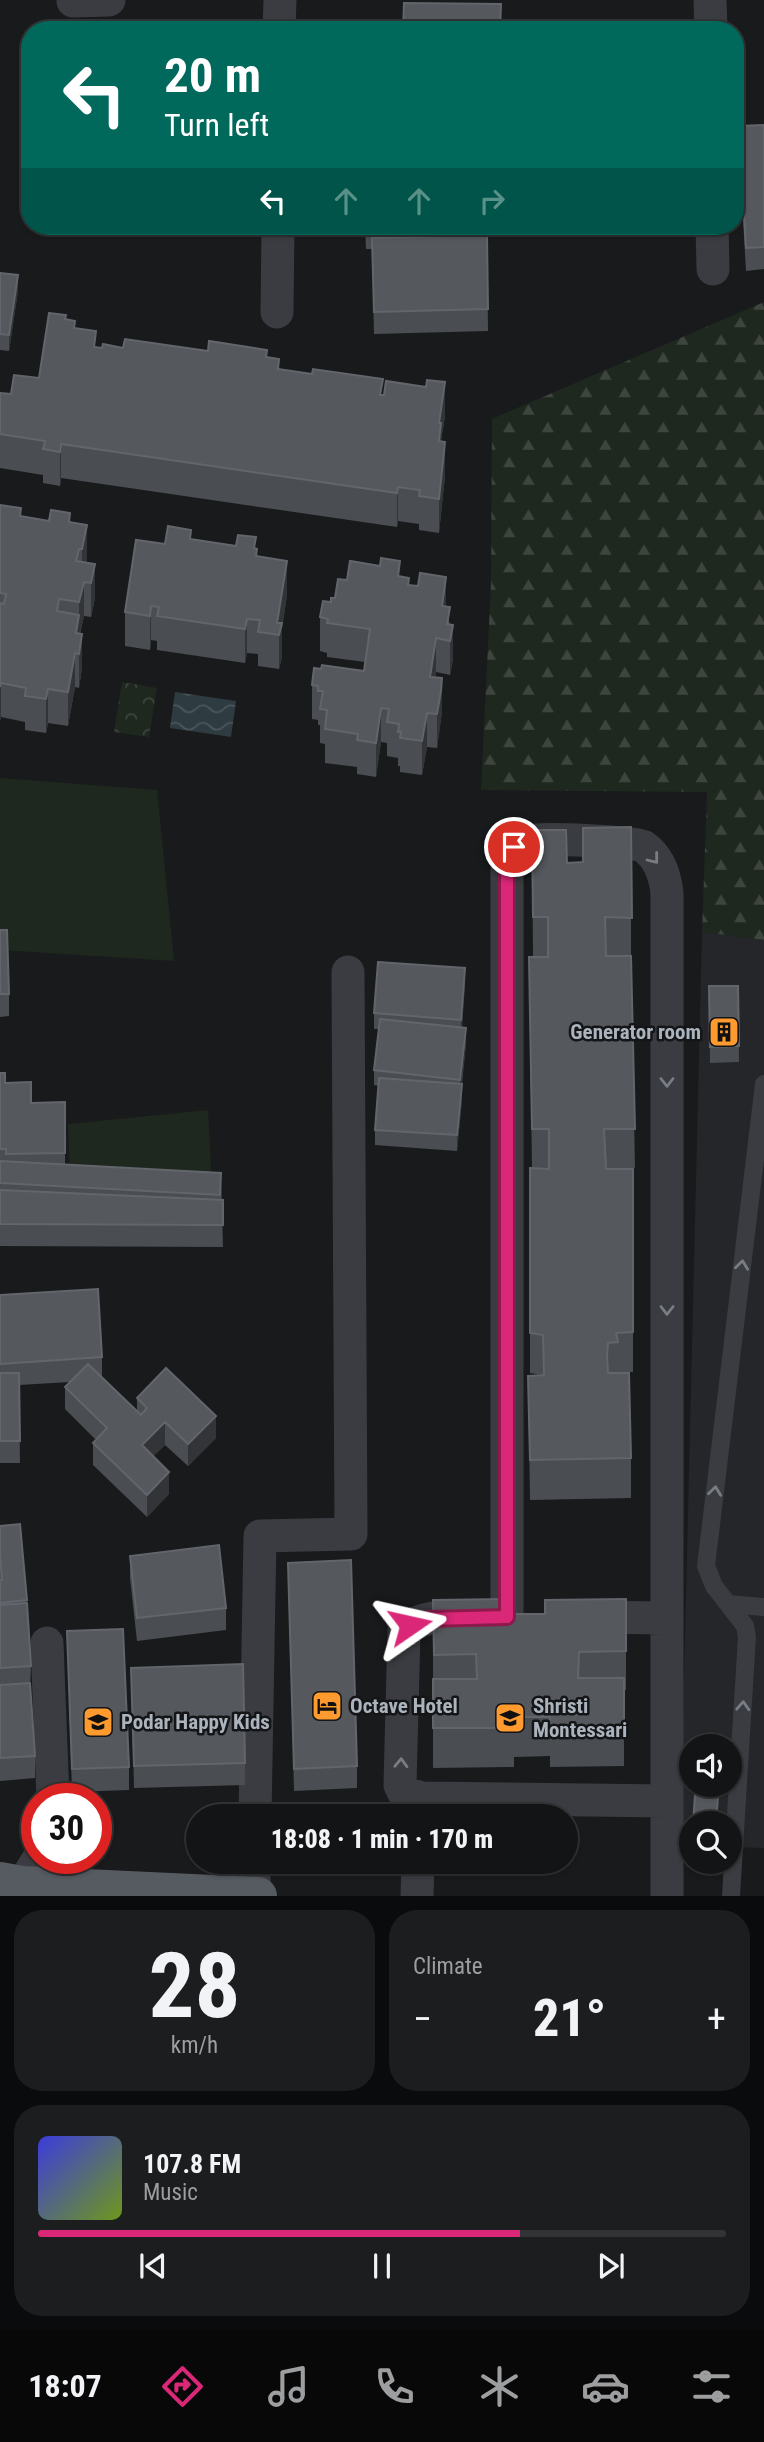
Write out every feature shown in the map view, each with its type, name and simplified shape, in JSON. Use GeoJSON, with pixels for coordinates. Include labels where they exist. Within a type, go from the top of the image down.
{"type":"FeatureCollection","features":[{"type":"Feature","properties":{"kind":"main road"},"geometry":{"type":"LineString","coordinates":[[20,1875],[256,1896]]}},
{"type":"Feature","properties":{"kind":"street"},"geometry":{"type":"LineString","coordinates":[[74,1],[109,0]]}},
{"type":"Feature","properties":{"kind":"street"},"geometry":{"type":"LineString","coordinates":[[279,21],[280,0]]}},
{"type":"Feature","properties":{"kind":"street"},"geometry":{"type":"LineString","coordinates":[[710,0],[711,21]]}},
{"type":"Feature","properties":{"kind":"street"},"geometry":{"type":"LineString","coordinates":[[277,312],[278,235]]}},
{"type":"Feature","properties":{"kind":"street"},"geometry":{"type":"LineString","coordinates":[[712,235],[713,269]]}},
{"type":"Feature","properties":{"kind":"street"},"geometry":{"type":"LineString","coordinates":[[529,1617],[507,863],[514,847],[532,839],[640,844],[655,858],[665,875],[667,893],[667,1896]]}},
{"type":"Feature","properties":{"kind":"street"},"geometry":{"type":"LineString","coordinates":[[255,1804],[260,1536],[351,1534],[348,972]]}},
{"type":"Feature","properties":{"kind":"street"},"geometry":{"type":"LineString","coordinates":[[417,1804],[404,1793],[400,1785],[404,1631],[410,1625],[428,1619],[667,1618]]}},
{"type":"Feature","properties":{"kind":"street"},"geometry":{"type":"LineString","coordinates":[[47,1643],[52,1783]]}},
{"type":"Feature","properties":{"kind":"street"},"geometry":{"type":"LineString","coordinates":[[544,1804],[667,1801]]}},
{"type":"Feature","properties":{"kind":"street"},"geometry":{"type":"LineString","coordinates":[[255,1874],[256,1896]]}},
{"type":"Feature","properties":{"kind":"street"},"geometry":{"type":"LineString","coordinates":[[417,1896],[418,1874]]}},
{"type":"Feature","properties":{"kind":"lane"},"geometry":{"type":"LineString","coordinates":[[731,1896],[747,1637],[745,1626],[713,1586],[706,1566],[764,1084]]}},
{"type":"Feature","properties":{"kind":"lane"},"geometry":{"type":"LineString","coordinates":[[728,1604],[764,1606]]}},
{"type":"Feature","properties":{"kind":"shaded area"},"geometry":{"type":"Polygon","coordinates":[[[702,932],[764,940],[764,1848],[742,1847],[742,1811],[681,1811],[681,1797],[742,1797],[742,1734],[683,1734],[702,932]]]}},
{"type":"Feature","properties":{"kind":"green space"},"geometry":{"type":"Polygon","coordinates":[[[764,302],[764,940],[702,932],[707,792],[481,790],[491,583],[492,419],[764,302]]]}},
{"type":"Feature","properties":{"kind":"green space"},"geometry":{"type":"Polygon","coordinates":[[[122,682],[157,688],[149,737],[114,732],[122,682]]]}},
{"type":"Feature","properties":{"kind":"green space"},"geometry":{"type":"Polygon","coordinates":[[[0,778],[157,790],[174,961],[0,950],[0,778]]]}},
{"type":"Feature","properties":{"kind":"green space"},"geometry":{"type":"Polygon","coordinates":[[[208,1110],[212,1186],[70,1180],[68,1124],[208,1110]]]}},
{"type":"Feature","properties":{"kind":"water"},"geometry":{"type":"Polygon","coordinates":[[[175,692],[236,701],[231,737],[170,728],[175,692]]]}},
{"type":"Feature","properties":{"kind":"building"},"geometry":{"type":"Polygon","coordinates":[[[404,3],[501,4],[500,21],[403,21],[404,3]]]}},
{"type":"Feature","properties":{"kind":"building"},"geometry":{"type":"Polygon","coordinates":[[[764,125],[764,247],[746,248],[744,126],[764,125]]]}},
{"type":"Feature","properties":{"kind":"building"},"geometry":{"type":"Polygon","coordinates":[[[487,235],[488,309],[374,312],[372,238],[487,235]]]}},
{"type":"Feature","properties":{"kind":"building"},"geometry":{"type":"Polygon","coordinates":[[[0,273],[18,275],[9,335],[0,334],[0,273]]]}},
{"type":"Feature","properties":{"kind":"building"},"geometry":{"type":"Polygon","coordinates":[[[49,313],[66,315],[65,319],[75,321],[74,328],[96,331],[94,347],[102,348],[103,344],[123,348],[125,339],[208,351],[209,341],[267,350],[266,357],[279,359],[278,369],[312,374],[313,369],[383,379],[380,395],[384,395],[386,381],[426,387],[427,380],[445,382],[439,423],[439,441],[445,442],[439,499],[419,496],[420,490],[398,487],[397,493],[61,444],[60,452],[43,449],[45,441],[0,434],[0,393],[11,394],[14,375],[39,378],[49,313]]]}},
{"type":"Feature","properties":{"kind":"building"},"geometry":{"type":"Polygon","coordinates":[[[0,505],[21,508],[20,516],[49,521],[51,510],[70,513],[69,522],[87,525],[82,549],[79,549],[76,561],[95,564],[91,583],[84,582],[79,602],[59,599],[57,611],[79,615],[76,633],[82,634],[79,654],[75,653],[68,692],[48,689],[46,699],[25,696],[26,688],[1,683],[0,687],[0,603],[4,604],[6,594],[0,593],[0,505]]]}},
{"type":"Feature","properties":{"kind":"building"},"geometry":{"type":"Polygon","coordinates":[[[168,526],[191,530],[190,539],[236,546],[238,535],[256,537],[256,556],[287,561],[277,623],[282,623],[279,635],[258,632],[260,620],[247,619],[245,629],[157,616],[159,607],[151,606],[150,616],[125,612],[136,540],[165,544],[168,526]]]}},
{"type":"Feature","properties":{"kind":"building"},"geometry":{"type":"Polygon","coordinates":[[[381,558],[400,561],[398,576],[409,578],[408,585],[418,586],[420,573],[446,577],[442,606],[450,607],[447,624],[453,625],[450,641],[436,638],[430,677],[442,678],[441,691],[437,714],[427,713],[422,741],[400,738],[399,724],[387,722],[389,709],[381,708],[376,743],[357,740],[358,734],[325,729],[327,710],[320,709],[323,691],[318,691],[318,686],[312,685],[314,668],[321,669],[322,665],[364,671],[370,629],[327,623],[328,619],[320,617],[323,601],[331,602],[331,598],[335,598],[338,579],[347,580],[350,561],[380,566],[381,558]]]}},
{"type":"Feature","properties":{"kind":"building"},"geometry":{"type":"Polygon","coordinates":[[[631,827],[632,918],[605,917],[606,956],[631,956],[635,1129],[604,1129],[606,1169],[633,1169],[633,1332],[616,1333],[618,1342],[608,1343],[607,1356],[608,1373],[629,1373],[631,1458],[530,1460],[528,1376],[544,1375],[543,1335],[530,1333],[530,1168],[549,1169],[549,1129],[532,1129],[529,957],[548,957],[548,917],[533,917],[532,830],[566,830],[567,863],[583,862],[583,828],[631,827]]]}},
{"type":"Feature","properties":{"kind":"building"},"geometry":{"type":"Polygon","coordinates":[[[0,930],[7,930],[9,994],[0,994],[0,930]]]}},
{"type":"Feature","properties":{"kind":"building"},"geometry":{"type":"Polygon","coordinates":[[[378,962],[465,968],[461,1020],[374,1013],[378,962]]]}},
{"type":"Feature","properties":{"kind":"building","name":"Generator room"},"geometry":{"type":"Polygon","coordinates":[[[709,986],[738,986],[739,1046],[710,1047],[709,986]]]}},
{"type":"Feature","properties":{"kind":"building"},"geometry":{"type":"Polygon","coordinates":[[[380,1019],[466,1028],[460,1080],[374,1070],[380,1019]]]}},
{"type":"Feature","properties":{"kind":"building"},"geometry":{"type":"Polygon","coordinates":[[[0,1073],[5,1073],[5,1083],[31,1082],[31,1103],[65,1102],[65,1153],[6,1154],[6,1149],[0,1149],[0,1073]]]}},
{"type":"Feature","properties":{"kind":"building"},"geometry":{"type":"Polygon","coordinates":[[[379,1078],[462,1084],[457,1135],[375,1130],[379,1078]]]}},
{"type":"Feature","properties":{"kind":"building"},"geometry":{"type":"Polygon","coordinates":[[[0,1161],[221,1173],[220,1195],[0,1183],[0,1161]]]}},
{"type":"Feature","properties":{"kind":"building"},"geometry":{"type":"Polygon","coordinates":[[[0,1190],[223,1200],[223,1225],[0,1224],[0,1190]]]}},
{"type":"Feature","properties":{"kind":"building"},"geometry":{"type":"Polygon","coordinates":[[[98,1289],[102,1357],[0,1364],[0,1295],[98,1289]]]}},
{"type":"Feature","properties":{"kind":"building"},"geometry":{"type":"Polygon","coordinates":[[[88,1364],[141,1415],[147,1408],[137,1398],[166,1368],[216,1416],[188,1444],[165,1422],[142,1445],[169,1472],[147,1495],[93,1443],[107,1428],[65,1387],[88,1364]]]}},
{"type":"Feature","properties":{"kind":"building"},"geometry":{"type":"Polygon","coordinates":[[[0,1373],[19,1373],[20,1441],[0,1441],[0,1373]]]}},
{"type":"Feature","properties":{"kind":"building"},"geometry":{"type":"Polygon","coordinates":[[[20,1524],[27,1600],[0,1603],[0,1526],[20,1524]]]}},
{"type":"Feature","properties":{"kind":"building"},"geometry":{"type":"Polygon","coordinates":[[[219,1545],[226,1608],[137,1618],[130,1556],[219,1545]]]}},
{"type":"Feature","properties":{"kind":"building"},"geometry":{"type":"Polygon","coordinates":[[[351,1560],[357,1766],[294,1769],[288,1563],[351,1560]]]}},
{"type":"Feature","properties":{"kind":"building"},"geometry":{"type":"Polygon","coordinates":[[[512,1599],[512,1614],[545,1614],[545,1600],[626,1599],[626,1651],[579,1652],[578,1678],[624,1678],[624,1726],[550,1727],[550,1717],[514,1717],[514,1728],[433,1728],[433,1679],[477,1679],[476,1654],[434,1655],[433,1600],[512,1599]]]}},
{"type":"Feature","properties":{"kind":"building"},"geometry":{"type":"Polygon","coordinates":[[[27,1603],[31,1666],[0,1668],[0,1605],[27,1603]]]}},
{"type":"Feature","properties":{"kind":"building","name":"Podar Happy Kids"},"geometry":{"type":"Polygon","coordinates":[[[123,1629],[129,1767],[72,1769],[67,1631],[123,1629]]]}},
{"type":"Feature","properties":{"kind":"building"},"geometry":{"type":"Polygon","coordinates":[[[243,1664],[245,1763],[134,1766],[131,1668],[243,1664]]]}},
{"type":"Feature","properties":{"kind":"building"},"geometry":{"type":"Polygon","coordinates":[[[30,1683],[35,1756],[0,1758],[0,1685],[30,1683]]]}},
{"type":"Feature","properties":{"kind":"building"},"geometry":{"type":"Polygon","coordinates":[[[695,1797],[718,1797],[717,1811],[694,1811],[695,1797]]]}},
{"type":"Feature","properties":{"kind":"place","name":"Generator room"},"geometry":{"type":"Point","coordinates":[724,1032]}},
{"type":"Feature","properties":{"kind":"place","name":"Octave Hotel"},"geometry":{"type":"Point","coordinates":[327,1706]}},
{"type":"Feature","properties":{"kind":"place","name":"Shristi Montessari"},"geometry":{"type":"Point","coordinates":[510,1718]}},
{"type":"Feature","properties":{"kind":"place","name":"Podar Happy Kids"},"geometry":{"type":"Point","coordinates":[98,1722]}},
{"type":"Feature","properties":{"kind":"route"},"geometry":{"type":"LineString","coordinates":[[410,1625],[428,1619],[507,1617],[507,863],[514,847]]}}]}
